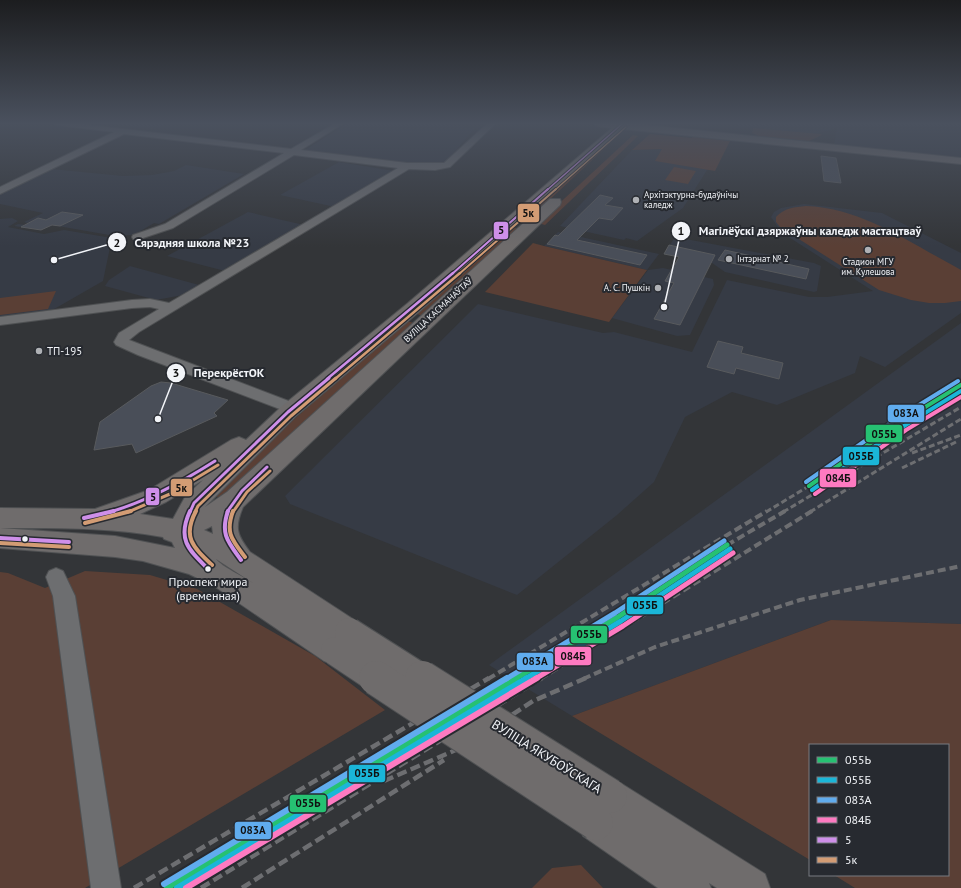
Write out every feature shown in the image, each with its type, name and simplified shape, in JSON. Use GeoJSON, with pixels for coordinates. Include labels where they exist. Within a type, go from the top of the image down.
{"type":"FeatureCollection","features":[{"type":"Feature","properties":{"kind":"main road","name":"ВУЛІЦА КАСМАНАЎТАЎ"},"geometry":{"type":"LineString","coordinates":[[181,530],[188,512],[206,490],[291,410],[414,307],[575,164]]}},
{"type":"Feature","properties":{"kind":"main road","name":"ВУЛІЦА КАСМАНАЎТАЎ"},"geometry":{"type":"LineString","coordinates":[[68,542],[153,535],[181,530],[219,511],[236,497],[595,164]]}},
{"type":"Feature","properties":{"kind":"main road","name":"ВУЛІЦА КАСМАНАЎТАЎ"},"geometry":{"type":"LineString","coordinates":[[84,518],[124,510],[164,494],[291,410]]}},
{"type":"Feature","properties":{"kind":"main road"},"geometry":{"type":"LineString","coordinates":[[206,490],[200,503],[202,507],[207,509],[215,508],[236,497]]}},
{"type":"Feature","properties":{"kind":"main road","name":"ВУЛІЦА КАСМАНАЎТАЎ"},"geometry":{"type":"LineString","coordinates":[[224,569],[227,542],[224,527],[226,513],[236,497]]}},
{"type":"Feature","properties":{"kind":"main road"},"geometry":{"type":"LineString","coordinates":[[0,518],[84,518],[146,524],[181,530],[224,569]]}},
{"type":"Feature","properties":{"kind":"main road"},"geometry":{"type":"LineString","coordinates":[[181,530],[190,552],[224,569]]}},
{"type":"Feature","properties":{"kind":"main road"},"geometry":{"type":"LineString","coordinates":[[0,538],[119,546],[153,552],[224,569]]}},
{"type":"Feature","properties":{"kind":"main road","name":"ВУЛІЦА ЯКУБОЎСКАГА"},"geometry":{"type":"LineString","coordinates":[[224,569],[342,641],[603,809],[751,888]]}},
{"type":"Feature","properties":{"kind":"main road","name":"ВУЛІЦА ЯКУБОЎСКАГА"},"geometry":{"type":"LineString","coordinates":[[603,809],[692,888]]}},
{"type":"Feature","properties":{"kind":"street"},"geometry":{"type":"LineString","coordinates":[[0,191],[54,164]]}},
{"type":"Feature","properties":{"kind":"street"},"geometry":{"type":"LineString","coordinates":[[137,237],[169,226],[271,164]]}},
{"type":"Feature","properties":{"kind":"street"},"geometry":{"type":"LineString","coordinates":[[394,164],[435,167],[449,164]]}},
{"type":"Feature","properties":{"kind":"street"},"geometry":{"type":"LineString","coordinates":[[291,410],[121,342],[124,336],[170,307],[407,166]]}},
{"type":"Feature","properties":{"kind":"street"},"geometry":{"type":"LineString","coordinates":[[0,321],[132,304],[150,303],[170,307]]}},
{"type":"Feature","properties":{"kind":"street"},"geometry":{"type":"LineString","coordinates":[[56,578],[64,596],[106,888]]}},
{"type":"Feature","properties":{"kind":"shaded area"},"geometry":{"type":"Polygon","coordinates":[[[335,164],[354,164],[394,171],[335,207],[280,195],[335,164]]]}},
{"type":"Feature","properties":{"kind":"shaded area"},"geometry":{"type":"Polygon","coordinates":[[[423,164],[441,164],[436,166],[423,164]]]}},
{"type":"Feature","properties":{"kind":"shaded area"},"geometry":{"type":"Polygon","coordinates":[[[581,164],[587,164],[529,219],[521,218],[581,164]]]}},
{"type":"Feature","properties":{"kind":"shaded area"},"geometry":{"type":"Polygon","coordinates":[[[601,164],[608,164],[545,225],[538,223],[601,164]]]}},
{"type":"Feature","properties":{"kind":"shaded area","name":"Архітэктурна-будаўнічы каледж"},"geometry":{"type":"Polygon","coordinates":[[[618,164],[711,164],[683,208],[637,241],[626,238],[624,240],[560,226],[618,164]]]}},
{"type":"Feature","properties":{"kind":"shaded area"},"geometry":{"type":"Polygon","coordinates":[[[676,164],[718,164],[715,171],[676,164]]]}},
{"type":"Feature","properties":{"kind":"shaded area"},"geometry":{"type":"Polygon","coordinates":[[[186,165],[244,174],[159,224],[154,223],[134,235],[115,236],[52,225],[41,230],[14,226],[18,224],[25,225],[28,223],[24,222],[43,213],[0,204],[0,193],[51,169],[123,176],[152,175],[174,171],[186,165]]]}},
{"type":"Feature","properties":{"kind":"shaded area"},"geometry":{"type":"Polygon","coordinates":[[[674,167],[696,171],[688,184],[665,180],[674,167]]]}},
{"type":"Feature","properties":{"kind":"shaded area"},"geometry":{"type":"Polygon","coordinates":[[[804,204],[882,213],[961,253],[961,313],[885,367],[860,356],[855,373],[777,405],[732,392],[685,417],[654,482],[617,515],[517,595],[290,504],[285,496],[478,304],[603,333],[614,332],[692,352],[727,280],[809,297],[827,297],[873,291],[787,236],[780,230],[771,217],[774,212],[781,208],[804,204]]]}},
{"type":"Feature","properties":{"kind":"shaded area","name":"Стадион МГУ им. Кулешова"},"geometry":{"type":"Polygon","coordinates":[[[806,206],[826,208],[865,219],[883,227],[961,270],[961,301],[929,303],[911,300],[879,290],[780,227],[776,222],[776,217],[786,210],[806,206]]]}},
{"type":"Feature","properties":{"kind":"shaded area"},"geometry":{"type":"Polygon","coordinates":[[[248,212],[304,225],[225,271],[167,256],[248,212]]]}},
{"type":"Feature","properties":{"kind":"shaded area"},"geometry":{"type":"Polygon","coordinates":[[[12,218],[18,221],[8,227],[44,234],[64,230],[112,238],[103,281],[49,312],[0,318],[0,219],[12,218]]]}},
{"type":"Feature","properties":{"kind":"shaded area"},"geometry":{"type":"Polygon","coordinates":[[[513,227],[519,229],[423,316],[414,313],[513,227]]]}},
{"type":"Feature","properties":{"kind":"shaded area"},"geometry":{"type":"Polygon","coordinates":[[[558,232],[659,254],[647,270],[544,246],[558,232]]]}},
{"type":"Feature","properties":{"kind":"shaded area"},"geometry":{"type":"Polygon","coordinates":[[[675,237],[814,263],[821,266],[817,291],[814,292],[725,272],[712,263],[664,254],[675,237]]]}},
{"type":"Feature","properties":{"kind":"shaded area"},"geometry":{"type":"Polygon","coordinates":[[[533,243],[647,270],[609,322],[485,292],[533,243]]]}},
{"type":"Feature","properties":{"kind":"shaded area"},"geometry":{"type":"Polygon","coordinates":[[[130,266],[199,285],[183,295],[156,300],[105,286],[109,280],[130,266]]]}},
{"type":"Feature","properties":{"kind":"shaded area"},"geometry":{"type":"Polygon","coordinates":[[[663,268],[713,279],[714,285],[690,335],[677,336],[612,318],[648,270],[663,268]]]}},
{"type":"Feature","properties":{"kind":"shaded area"},"geometry":{"type":"Polygon","coordinates":[[[56,291],[48,309],[0,315],[0,298],[56,291]]]}},
{"type":"Feature","properties":{"kind":"shaded area"},"geometry":{"type":"Polygon","coordinates":[[[405,321],[415,323],[223,496],[214,496],[265,445],[405,321]]]}},
{"type":"Feature","properties":{"kind":"shaded area"},"geometry":{"type":"Polygon","coordinates":[[[961,323],[961,624],[831,620],[572,716],[489,665],[961,323]]]}},
{"type":"Feature","properties":{"kind":"shaded area"},"geometry":{"type":"Polygon","coordinates":[[[85,571],[150,575],[197,589],[315,656],[385,710],[85,888],[0,888],[0,572],[8,573],[45,588],[85,571]]]}},
{"type":"Feature","properties":{"kind":"shaded area"},"geometry":{"type":"Polygon","coordinates":[[[831,620],[961,624],[961,888],[855,888],[836,876],[949,876],[949,744],[809,744],[809,859],[572,716],[831,620]]]}},
{"type":"Feature","properties":{"kind":"shaded area"},"geometry":{"type":"Polygon","coordinates":[[[581,865],[603,888],[532,888],[552,868],[581,865]]]}},
{"type":"Feature","properties":{"kind":"building"},"geometry":{"type":"Polygon","coordinates":[[[822,164],[837,164],[841,183],[824,181],[822,164]]]}},
{"type":"Feature","properties":{"kind":"building"},"geometry":{"type":"Polygon","coordinates":[[[600,195],[613,198],[605,205],[623,208],[612,220],[599,218],[577,240],[647,255],[640,265],[547,244],[555,235],[558,236],[600,195]]]}},
{"type":"Feature","properties":{"kind":"building"},"geometry":{"type":"Polygon","coordinates":[[[62,212],[83,215],[60,226],[52,225],[41,230],[21,227],[38,218],[46,220],[62,212]]]}},
{"type":"Feature","properties":{"kind":"building"},"geometry":{"type":"Polygon","coordinates":[[[669,245],[715,255],[680,325],[654,319],[674,283],[665,281],[679,257],[664,254],[669,245]]]}},
{"type":"Feature","properties":{"kind":"building","name":"Інтэрнат № 2"},"geometry":{"type":"Polygon","coordinates":[[[725,250],[809,269],[806,279],[718,260],[725,250]]]}},
{"type":"Feature","properties":{"kind":"building"},"geometry":{"type":"Polygon","coordinates":[[[718,341],[743,347],[741,353],[783,363],[779,379],[736,368],[734,374],[707,367],[718,341]]]}},
{"type":"Feature","properties":{"kind":"building"},"geometry":{"type":"Polygon","coordinates":[[[161,382],[171,383],[228,400],[214,413],[217,416],[136,453],[132,444],[94,450],[100,422],[151,386],[161,382]]]}},
{"type":"Feature","properties":{"kind":"railway"},"geometry":{"type":"LineString","coordinates":[[849,459],[961,395]]}},
{"type":"Feature","properties":{"kind":"railway"},"geometry":{"type":"LineString","coordinates":[[783,512],[961,407]]}},
{"type":"Feature","properties":{"kind":"railway"},"geometry":{"type":"LineString","coordinates":[[810,512],[961,419]]}},
{"type":"Feature","properties":{"kind":"railway"},"geometry":{"type":"LineString","coordinates":[[912,453],[961,435]]}},
{"type":"Feature","properties":{"kind":"railway"},"geometry":{"type":"LineString","coordinates":[[902,468],[956,442]]}},
{"type":"Feature","properties":{"kind":"railway"},"geometry":{"type":"LineString","coordinates":[[766,512],[809,486]]}},
{"type":"Feature","properties":{"kind":"railway"},"geometry":{"type":"LineString","coordinates":[[488,679],[767,511]]}},
{"type":"Feature","properties":{"kind":"railway"},"geometry":{"type":"LineString","coordinates":[[727,545],[785,511]]}},
{"type":"Feature","properties":{"kind":"railway"},"geometry":{"type":"LineString","coordinates":[[540,679],[812,511]]}},
{"type":"Feature","properties":{"kind":"railway"},"geometry":{"type":"LineString","coordinates":[[583,679],[655,647],[800,600],[961,566]]}},
{"type":"Feature","properties":{"kind":"railway"},"geometry":{"type":"LineString","coordinates":[[618,617],[710,567]]}},
{"type":"Feature","properties":{"kind":"railway"},"geometry":{"type":"LineString","coordinates":[[134,888],[489,678]]}},
{"type":"Feature","properties":{"kind":"railway"},"geometry":{"type":"LineString","coordinates":[[201,888],[542,678]]}},
{"type":"Feature","properties":{"kind":"railway"},"geometry":{"type":"LineString","coordinates":[[384,781],[465,746],[533,701],[586,678]]}},
{"type":"Feature","properties":{"kind":"railway"},"geometry":{"type":"LineString","coordinates":[[242,888],[444,760]]}},
{"type":"Feature","properties":{"kind":"railway"},"geometry":{"type":"LineString","coordinates":[[168,888],[299,822]]}},
{"type":"Feature","properties":{"kind":"transit line","name":"5"},"geometry":{"type":"LineString","coordinates":[[208,569],[192,553],[184,539],[184,524],[194,503],[288,412],[414,307],[576,164]]}},
{"type":"Feature","properties":{"kind":"transit line","name":"5к"},"geometry":{"type":"LineString","coordinates":[[212,565],[193,545],[190,538],[190,525],[198,506],[291,416],[417,311],[583,164]]}},
{"type":"Feature","properties":{"kind":"transit line","name":"083А"},"geometry":{"type":"LineString","coordinates":[[806,482],[898,418],[958,381]]}},
{"type":"Feature","properties":{"kind":"transit line","name":"055Ь"},"geometry":{"type":"LineString","coordinates":[[809,486],[901,422],[961,385]]}},
{"type":"Feature","properties":{"kind":"transit line","name":"055Б"},"geometry":{"type":"LineString","coordinates":[[812,490],[904,426],[961,391]]}},
{"type":"Feature","properties":{"kind":"transit line","name":"084Б"},"geometry":{"type":"LineString","coordinates":[[815,494],[906,430],[961,397]]}},
{"type":"Feature","properties":{"kind":"transit line","name":"5"},"geometry":{"type":"LineString","coordinates":[[84,518],[121,509],[153,497],[183,481],[215,461]]}},
{"type":"Feature","properties":{"kind":"transit line","name":"5к"},"geometry":{"type":"LineString","coordinates":[[85,523],[122,514],[154,502],[186,485],[218,465]]}},
{"type":"Feature","properties":{"kind":"transit line","name":"5"},"geometry":{"type":"LineString","coordinates":[[241,560],[228,543],[224,532],[228,510],[234,500],[250,482],[267,467]]}},
{"type":"Feature","properties":{"kind":"transit line","name":"5к"},"geometry":{"type":"LineString","coordinates":[[245,557],[232,540],[229,529],[230,519],[239,501],[270,471]]}},
{"type":"Feature","properties":{"kind":"transit line","name":"5"},"geometry":{"type":"LineString","coordinates":[[0,538],[69,542]]}},
{"type":"Feature","properties":{"kind":"transit line","name":"083А"},"geometry":{"type":"LineString","coordinates":[[164,884],[615,613],[724,541]]}},
{"type":"Feature","properties":{"kind":"transit line","name":"5к"},"geometry":{"type":"LineString","coordinates":[[0,543],[69,547]]}},
{"type":"Feature","properties":{"kind":"transit line","name":"055Ь"},"geometry":{"type":"LineString","coordinates":[[167,888],[618,617],[727,545]]}},
{"type":"Feature","properties":{"kind":"transit line","name":"055Б"},"geometry":{"type":"LineString","coordinates":[[177,888],[621,621],[730,549]]}},
{"type":"Feature","properties":{"kind":"transit line","name":"084Б"},"geometry":{"type":"LineString","coordinates":[[186,888],[623,626],[733,553]]}},
{"type":"Feature","properties":{"kind":"place","name":"Архітэктурна-будаўнічы каледж"},"geometry":{"type":"Point","coordinates":[636,200]}},
{"type":"Feature","properties":{"kind":"place","name":"Стадион МГУ им. Кулешова"},"geometry":{"type":"Point","coordinates":[868,250]}},
{"type":"Feature","properties":{"kind":"place","name":"Інтэрнат № 2"},"geometry":{"type":"Point","coordinates":[729,259]}},
{"type":"Feature","properties":{"kind":"place","name":"Сярэдняя школа №23"},"geometry":{"type":"Point","coordinates":[54,260]}},
{"type":"Feature","properties":{"kind":"place","name":"А. С. Пушкін"},"geometry":{"type":"Point","coordinates":[658,288]}},
{"type":"Feature","properties":{"kind":"place","name":"Магілёўскі дзяржаўны каледж мастацтваў"},"geometry":{"type":"Point","coordinates":[664,307]}},
{"type":"Feature","properties":{"kind":"place","name":"ТП-195"},"geometry":{"type":"Point","coordinates":[39,351]}},
{"type":"Feature","properties":{"kind":"place","name":"ПерекрёстОК"},"geometry":{"type":"Point","coordinates":[158,419]}},
{"type":"Feature","properties":{"kind":"place","name":"Проспект мира (временная)"},"geometry":{"type":"Point","coordinates":[208,569]}}]}
